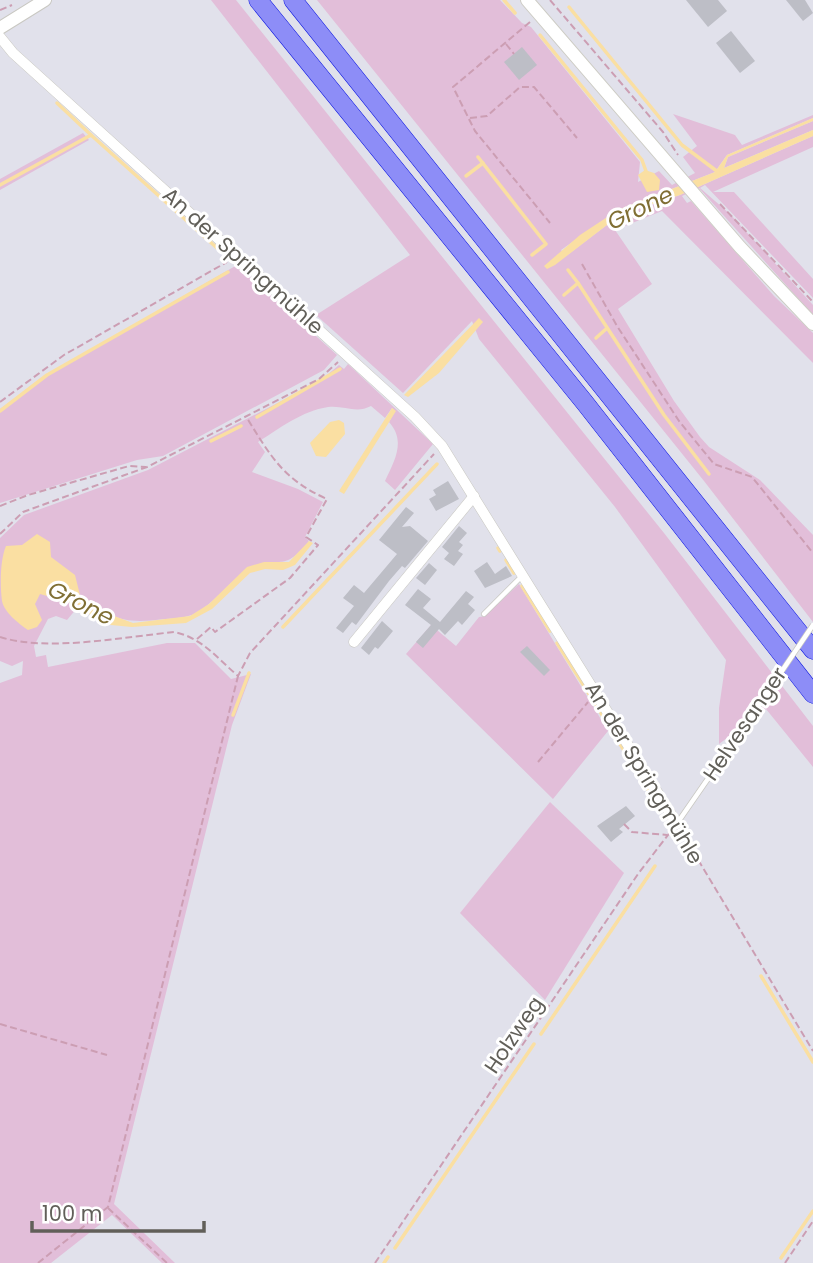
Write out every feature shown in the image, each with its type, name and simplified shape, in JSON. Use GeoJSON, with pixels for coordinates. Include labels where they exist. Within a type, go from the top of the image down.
{"type":"FeatureCollection","features":[{"type":"Feature","properties":{"kind":"highway"},"geometry":{"type":"LineString","coordinates":[[258,0],[585,403],[813,694]]}},
{"type":"Feature","properties":{"kind":"highway"},"geometry":{"type":"LineString","coordinates":[[293,0],[813,650]]}},
{"type":"Feature","properties":{"kind":"main road"},"geometry":{"type":"LineString","coordinates":[[0,28],[45,0]]}},
{"type":"Feature","properties":{"kind":"main road"},"geometry":{"type":"LineString","coordinates":[[527,0],[677,175],[704,198],[813,324]]}},
{"type":"Feature","properties":{"kind":"street","name":"An der Springmühle"},"geometry":{"type":"LineString","coordinates":[[0,37],[22,62],[345,353],[415,417],[442,446],[677,824]]}},
{"type":"Feature","properties":{"kind":"street"},"geometry":{"type":"LineString","coordinates":[[354,642],[474,496]]}},
{"type":"Feature","properties":{"kind":"lane"},"geometry":{"type":"LineString","coordinates":[[484,614],[522,575]]}},
{"type":"Feature","properties":{"kind":"lane","name":"Helvesanger"},"geometry":{"type":"LineString","coordinates":[[677,824],[813,625]]}},
{"type":"Feature","properties":{"kind":"path"},"geometry":{"type":"LineString","coordinates":[[550,0],[663,132],[681,161]]}},
{"type":"Feature","properties":{"kind":"path"},"geometry":{"type":"LineString","coordinates":[[553,4],[558,0]]}},
{"type":"Feature","properties":{"kind":"path"},"geometry":{"type":"LineString","coordinates":[[539,14],[453,87],[475,131],[550,223]]}},
{"type":"Feature","properties":{"kind":"path"},"geometry":{"type":"LineString","coordinates":[[505,43],[514,54]]}},
{"type":"Feature","properties":{"kind":"path"},"geometry":{"type":"LineString","coordinates":[[469,118],[487,116],[520,87],[534,87],[577,138]]}},
{"type":"Feature","properties":{"kind":"path"},"geometry":{"type":"LineString","coordinates":[[704,198],[730,211],[813,302]]}},
{"type":"Feature","properties":{"kind":"path"},"geometry":{"type":"LineString","coordinates":[[0,402],[74,349],[237,256]]}},
{"type":"Feature","properties":{"kind":"path"},"geometry":{"type":"LineString","coordinates":[[582,264],[617,326],[678,421],[714,464],[752,477],[813,553]]}},
{"type":"Feature","properties":{"kind":"path"},"geometry":{"type":"LineString","coordinates":[[0,534],[10,522],[32,508],[148,467],[247,417],[319,379],[345,353]]}},
{"type":"Feature","properties":{"kind":"path"},"geometry":{"type":"LineString","coordinates":[[196,639],[211,627],[215,632],[289,578],[318,545],[306,537],[327,499],[298,485],[284,473],[247,417]]}},
{"type":"Feature","properties":{"kind":"path"},"geometry":{"type":"LineString","coordinates":[[38,1263],[107,1207],[238,676],[250,653],[442,446]]}},
{"type":"Feature","properties":{"kind":"path"},"geometry":{"type":"LineString","coordinates":[[0,506],[28,495],[130,466],[148,467]]}},
{"type":"Feature","properties":{"kind":"path"},"geometry":{"type":"LineString","coordinates":[[0,637],[20,643],[46,641],[73,644],[174,632],[196,639],[238,676]]}},
{"type":"Feature","properties":{"kind":"path"},"geometry":{"type":"LineString","coordinates":[[538,762],[596,693]]}},
{"type":"Feature","properties":{"kind":"path"},"geometry":{"type":"LineString","coordinates":[[624,824],[632,832],[668,836]]}},
{"type":"Feature","properties":{"kind":"path","name":"Holzweg"},"geometry":{"type":"LineString","coordinates":[[375,1263],[638,874],[677,824]]}},
{"type":"Feature","properties":{"kind":"path","name":"An der Springmühle"},"geometry":{"type":"LineString","coordinates":[[677,824],[813,1051]]}},
{"type":"Feature","properties":{"kind":"path"},"geometry":{"type":"LineString","coordinates":[[0,1024],[107,1055]]}},
{"type":"Feature","properties":{"kind":"path"},"geometry":{"type":"LineString","coordinates":[[107,1207],[167,1263]]}},
{"type":"Feature","properties":{"kind":"path"},"geometry":{"type":"LineString","coordinates":[[785,1263],[813,1221]]}},
{"type":"Feature","properties":{"kind":"shaded area"},"geometry":{"type":"Polygon","coordinates":[[[211,0],[236,0],[664,533],[813,726],[813,767],[766,709],[719,744],[719,708],[726,660],[615,507],[479,339],[472,321],[403,393],[316,315],[410,255],[211,0]]]}},
{"type":"Feature","properties":{"kind":"shaded area"},"geometry":{"type":"Polygon","coordinates":[[[317,0],[500,0],[522,23],[531,27],[640,162],[638,182],[659,171],[672,185],[695,173],[683,157],[697,146],[673,114],[735,135],[742,145],[813,115],[813,118],[727,155],[715,172],[618,210],[561,250],[566,256],[620,215],[680,195],[813,136],[813,147],[713,192],[734,192],[813,279],[813,298],[705,185],[700,188],[730,214],[813,305],[813,315],[699,188],[682,196],[687,203],[691,201],[774,296],[813,333],[813,363],[662,211],[615,230],[652,284],[618,309],[674,401],[709,447],[760,480],[813,535],[813,622],[704,481],[317,0]]]}},
{"type":"Feature","properties":{"kind":"shaded area"},"geometry":{"type":"Polygon","coordinates":[[[813,121],[813,130],[724,168],[728,157],[813,121]]]}},
{"type":"Feature","properties":{"kind":"shaded area"},"geometry":{"type":"Polygon","coordinates":[[[83,133],[89,140],[0,190],[0,179],[83,133]]]}},
{"type":"Feature","properties":{"kind":"shaded area"},"geometry":{"type":"Polygon","coordinates":[[[237,265],[337,355],[324,370],[163,456],[137,460],[0,503],[0,409],[47,375],[237,265]]]}},
{"type":"Feature","properties":{"kind":"shaded area"},"geometry":{"type":"Polygon","coordinates":[[[348,364],[433,444],[395,490],[385,481],[398,443],[389,422],[395,411],[392,408],[385,418],[371,406],[360,409],[328,407],[309,412],[258,442],[265,452],[252,472],[298,489],[323,502],[305,537],[309,541],[293,557],[287,561],[250,569],[201,610],[184,617],[129,620],[111,615],[81,596],[82,602],[67,620],[56,616],[48,619],[34,646],[36,657],[46,655],[48,667],[167,643],[195,643],[231,679],[251,674],[232,725],[114,1204],[175,1263],[162,1263],[112,1215],[51,1263],[0,1263],[0,683],[22,675],[23,661],[12,666],[0,661],[0,538],[24,515],[148,470],[320,381],[339,365],[344,369],[348,364]]]}},
{"type":"Feature","properties":{"kind":"shaded area"},"geometry":{"type":"Polygon","coordinates":[[[519,584],[608,731],[553,799],[406,654],[431,625],[456,646],[479,617],[485,616],[519,584]]]}},
{"type":"Feature","properties":{"kind":"shaded area"},"geometry":{"type":"Polygon","coordinates":[[[550,802],[624,873],[545,1000],[460,913],[550,802]]]}},
{"type":"Feature","properties":{"kind":"water","name":"Grone"},"geometry":{"type":"Polygon","coordinates":[[[813,118],[813,121],[728,157],[724,168],[813,130],[813,136],[680,195],[620,215],[555,265],[547,269],[544,266],[580,235],[618,210],[715,172],[727,155],[813,118]]]}},
{"type":"Feature","properties":{"kind":"water"},"geometry":{"type":"Polygon","coordinates":[[[645,170],[654,173],[660,180],[659,190],[647,192],[638,175],[645,170]]]}},
{"type":"Feature","properties":{"kind":"water"},"geometry":{"type":"Polygon","coordinates":[[[479,318],[483,322],[439,373],[408,397],[404,395],[479,318]]]}},
{"type":"Feature","properties":{"kind":"water"},"geometry":{"type":"Polygon","coordinates":[[[392,408],[396,411],[344,494],[339,491],[392,408]]]}},
{"type":"Feature","properties":{"kind":"water"},"geometry":{"type":"Polygon","coordinates":[[[339,420],[344,423],[345,434],[326,457],[316,456],[310,443],[330,422],[339,420]]]}},
{"type":"Feature","properties":{"kind":"water","name":"Grone"},"geometry":{"type":"Polygon","coordinates":[[[37,534],[50,542],[51,557],[75,575],[80,595],[106,613],[133,623],[190,616],[209,604],[247,567],[264,562],[289,562],[309,541],[313,543],[295,565],[283,570],[265,569],[250,573],[212,609],[186,623],[132,627],[111,625],[87,613],[79,605],[40,594],[35,604],[42,620],[37,627],[28,630],[12,617],[3,605],[2,566],[6,546],[22,545],[37,534]]]}},
{"type":"Feature","properties":{"kind":"building"},"geometry":{"type":"Polygon","coordinates":[[[686,0],[718,0],[727,11],[708,27],[686,0]]]}},
{"type":"Feature","properties":{"kind":"building"},"geometry":{"type":"Polygon","coordinates":[[[786,0],[805,0],[813,13],[803,21],[786,0]]]}},
{"type":"Feature","properties":{"kind":"building"},"geometry":{"type":"Polygon","coordinates":[[[731,31],[755,61],[740,73],[716,43],[731,31]]]}},
{"type":"Feature","properties":{"kind":"building"},"geometry":{"type":"Polygon","coordinates":[[[522,47],[537,65],[519,80],[504,62],[522,47]]]}},
{"type":"Feature","properties":{"kind":"building"},"geometry":{"type":"Polygon","coordinates":[[[448,481],[459,499],[436,511],[429,499],[436,495],[433,490],[448,481]]]}},
{"type":"Feature","properties":{"kind":"building"},"geometry":{"type":"Polygon","coordinates":[[[406,507],[414,513],[402,527],[410,526],[428,541],[405,568],[402,566],[389,581],[356,625],[352,622],[343,633],[336,628],[354,606],[343,598],[354,585],[364,593],[397,554],[379,540],[406,507]]]}},
{"type":"Feature","properties":{"kind":"building"},"geometry":{"type":"Polygon","coordinates":[[[459,526],[467,533],[459,542],[463,545],[458,551],[463,554],[454,566],[444,559],[449,553],[442,547],[459,526]]]}},
{"type":"Feature","properties":{"kind":"building"},"geometry":{"type":"Polygon","coordinates":[[[487,562],[495,574],[506,566],[512,576],[485,588],[474,571],[487,562]]]}},
{"type":"Feature","properties":{"kind":"building"},"geometry":{"type":"Polygon","coordinates":[[[429,563],[437,570],[425,585],[416,578],[429,563]]]}},
{"type":"Feature","properties":{"kind":"building"},"geometry":{"type":"Polygon","coordinates":[[[418,589],[431,599],[423,608],[440,622],[466,591],[474,597],[468,604],[475,610],[462,625],[458,621],[445,635],[439,629],[423,648],[416,642],[431,625],[405,605],[418,589]]]}},
{"type":"Feature","properties":{"kind":"building"},"geometry":{"type":"Polygon","coordinates":[[[382,621],[393,631],[378,649],[375,647],[369,655],[361,648],[382,621]]]}},
{"type":"Feature","properties":{"kind":"building"},"geometry":{"type":"Polygon","coordinates":[[[527,646],[550,670],[544,676],[520,652],[527,646]]]}},
{"type":"Feature","properties":{"kind":"building"},"geometry":{"type":"Polygon","coordinates":[[[626,806],[635,816],[619,829],[623,832],[611,842],[597,826],[626,806]]]}},
{"type":"Feature","properties":{"kind":"waterway"},"geometry":{"type":"LineString","coordinates":[[504,0],[515,13]]}},
{"type":"Feature","properties":{"kind":"waterway"},"geometry":{"type":"LineString","coordinates":[[569,7],[682,145],[718,172]]}},
{"type":"Feature","properties":{"kind":"waterway"},"geometry":{"type":"LineString","coordinates":[[540,35],[642,160],[647,174]]}},
{"type":"Feature","properties":{"kind":"waterway"},"geometry":{"type":"LineString","coordinates":[[57,103],[91,135]]}},
{"type":"Feature","properties":{"kind":"waterway"},"geometry":{"type":"LineString","coordinates":[[0,185],[91,135],[217,248]]}},
{"type":"Feature","properties":{"kind":"waterway"},"geometry":{"type":"LineString","coordinates":[[478,157],[546,244],[532,255]]}},
{"type":"Feature","properties":{"kind":"waterway"},"geometry":{"type":"LineString","coordinates":[[466,176],[483,163]]}},
{"type":"Feature","properties":{"kind":"waterway"},"geometry":{"type":"LineString","coordinates":[[564,295],[578,283],[568,270]]}},
{"type":"Feature","properties":{"kind":"waterway"},"geometry":{"type":"LineString","coordinates":[[0,411],[47,375],[228,272]]}},
{"type":"Feature","properties":{"kind":"waterway"},"geometry":{"type":"LineString","coordinates":[[578,283],[664,415],[709,474]]}},
{"type":"Feature","properties":{"kind":"waterway"},"geometry":{"type":"LineString","coordinates":[[596,338],[606,329]]}},
{"type":"Feature","properties":{"kind":"waterway"},"geometry":{"type":"LineString","coordinates":[[257,417],[340,369]]}},
{"type":"Feature","properties":{"kind":"waterway"},"geometry":{"type":"LineString","coordinates":[[211,441],[241,426]]}},
{"type":"Feature","properties":{"kind":"waterway"},"geometry":{"type":"LineString","coordinates":[[283,627],[437,464]]}},
{"type":"Feature","properties":{"kind":"waterway"},"geometry":{"type":"LineString","coordinates":[[506,560],[514,573]]}},
{"type":"Feature","properties":{"kind":"waterway"},"geometry":{"type":"LineString","coordinates":[[522,586],[550,631]]}},
{"type":"Feature","properties":{"kind":"waterway"},"geometry":{"type":"LineString","coordinates":[[557,643],[591,697]]}},
{"type":"Feature","properties":{"kind":"waterway"},"geometry":{"type":"LineString","coordinates":[[233,715],[249,673]]}},
{"type":"Feature","properties":{"kind":"waterway"},"geometry":{"type":"LineString","coordinates":[[593,700],[660,809]]}},
{"type":"Feature","properties":{"kind":"waterway"},"geometry":{"type":"LineString","coordinates":[[541,1034],[655,866]]}},
{"type":"Feature","properties":{"kind":"waterway"},"geometry":{"type":"LineString","coordinates":[[761,976],[813,1062]]}},
{"type":"Feature","properties":{"kind":"waterway"},"geometry":{"type":"LineString","coordinates":[[395,1248],[534,1044]]}},
{"type":"Feature","properties":{"kind":"waterway"},"geometry":{"type":"LineString","coordinates":[[781,1258],[813,1211]]}},
{"type":"Feature","properties":{"kind":"waterway"},"geometry":{"type":"LineString","coordinates":[[384,1263],[388,1257]]}}]}
